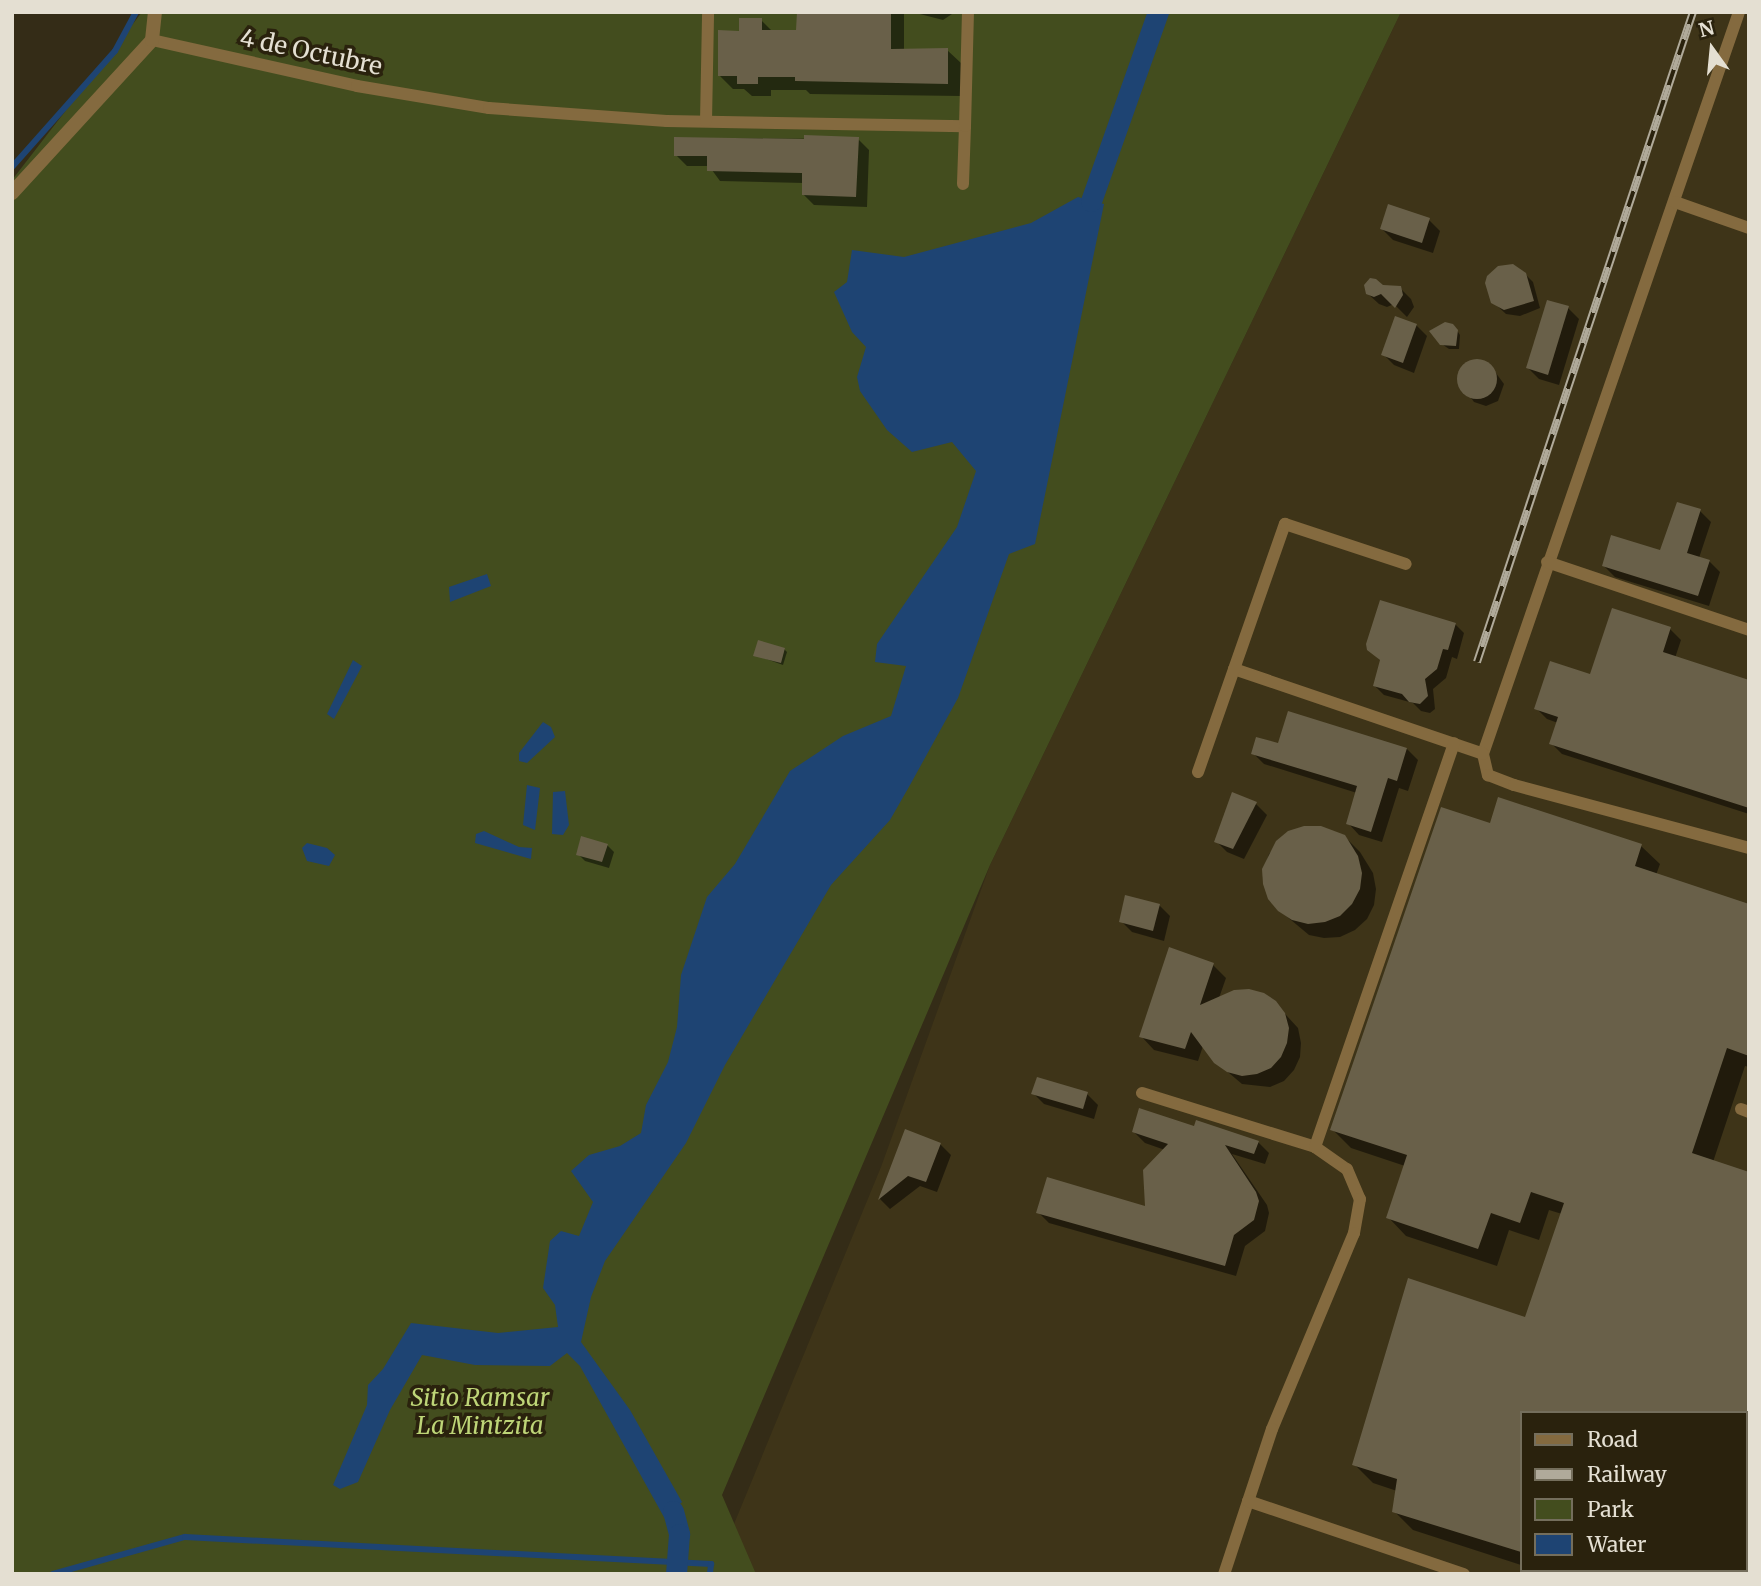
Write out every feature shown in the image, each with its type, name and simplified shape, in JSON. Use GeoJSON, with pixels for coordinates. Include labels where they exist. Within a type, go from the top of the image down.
{"type":"FeatureCollection","features":[{"type":"Feature","properties":{"kind":"street"},"geometry":{"type":"LineString","coordinates":[[12,193],[152,40],[155,12]]}},
{"type":"Feature","properties":{"kind":"lane"},"geometry":{"type":"LineString","coordinates":[[706,121],[708,12]]}},
{"type":"Feature","properties":{"kind":"lane"},"geometry":{"type":"LineString","coordinates":[[963,184],[968,12]]}},
{"type":"Feature","properties":{"kind":"lane"},"geometry":{"type":"LineString","coordinates":[[1739,12],[1675,202],[1547,562],[1483,754],[1488,775],[1514,785],[1749,848]]}},
{"type":"Feature","properties":{"kind":"lane","name":"4 de Octubre"},"geometry":{"type":"LineString","coordinates":[[152,40],[357,86],[489,108],[667,121],[965,127]]}},
{"type":"Feature","properties":{"kind":"lane"},"geometry":{"type":"LineString","coordinates":[[1675,202],[1749,228]]}},
{"type":"Feature","properties":{"kind":"lane"},"geometry":{"type":"LineString","coordinates":[[1198,772],[1285,524],[1406,564]]}},
{"type":"Feature","properties":{"kind":"lane"},"geometry":{"type":"LineString","coordinates":[[1547,562],[1749,630]]}},
{"type":"Feature","properties":{"kind":"lane"},"geometry":{"type":"LineString","coordinates":[[1234,669],[1483,754]]}},
{"type":"Feature","properties":{"kind":"lane"},"geometry":{"type":"LineString","coordinates":[[1315,1147],[1454,743]]}},
{"type":"Feature","properties":{"kind":"lane"},"geometry":{"type":"LineString","coordinates":[[1143,1093],[1315,1147],[1347,1169],[1360,1199],[1354,1233],[1272,1429],[1224,1574]]}},
{"type":"Feature","properties":{"kind":"lane"},"geometry":{"type":"LineString","coordinates":[[1248,1501],[1464,1574]]}},
{"type":"Feature","properties":{"kind":"shaded area"},"geometry":{"type":"Polygon","coordinates":[[[1401,12],[1749,12],[1749,1574],[742,1574],[727,1541],[881,1167],[990,865],[1401,12]]]}},
{"type":"Feature","properties":{"kind":"green space","name":"Sitio Ramsar La Mintzita"},"geometry":{"type":"Polygon","coordinates":[[[142,12],[1401,12],[990,865],[722,1495],[756,1574],[12,1574],[12,180],[142,12]]]}},
{"type":"Feature","properties":{"kind":"water"},"geometry":{"type":"Polygon","coordinates":[[[1078,197],[1104,204],[1035,544],[1009,554],[958,698],[910,785],[890,820],[831,885],[725,1065],[686,1143],[605,1261],[591,1297],[581,1342],[630,1410],[682,1502],[665,1519],[580,1366],[567,1353],[550,1366],[475,1365],[422,1355],[390,1410],[358,1482],[340,1489],[333,1485],[367,1405],[368,1385],[383,1369],[411,1323],[498,1333],[558,1327],[555,1305],[543,1288],[550,1241],[561,1231],[579,1236],[593,1202],[571,1171],[589,1155],[620,1146],[641,1133],[646,1105],[668,1062],[677,1027],[681,975],[707,897],[735,864],[790,771],[843,736],[891,716],[906,666],[875,662],[877,644],[957,527],[976,471],[952,442],[912,452],[887,430],[860,391],[857,377],[866,347],[852,332],[834,292],[847,282],[852,250],[904,257],[1031,223],[1078,197]]]}},
{"type":"Feature","properties":{"kind":"water"},"geometry":{"type":"Polygon","coordinates":[[[487,574],[491,586],[450,602],[449,587],[487,574]]]}},
{"type":"Feature","properties":{"kind":"water"},"geometry":{"type":"Polygon","coordinates":[[[353,660],[362,666],[334,719],[327,714],[353,660]]]}},
{"type":"Feature","properties":{"kind":"water"},"geometry":{"type":"Polygon","coordinates":[[[543,722],[551,727],[555,737],[527,763],[519,761],[519,753],[543,722]]]}},
{"type":"Feature","properties":{"kind":"water"},"geometry":{"type":"Polygon","coordinates":[[[527,785],[540,788],[535,830],[523,825],[527,785]]]}},
{"type":"Feature","properties":{"kind":"water"},"geometry":{"type":"Polygon","coordinates":[[[565,791],[569,825],[563,835],[552,834],[553,792],[565,791]]]}},
{"type":"Feature","properties":{"kind":"water"},"geometry":{"type":"Polygon","coordinates":[[[484,831],[519,847],[532,848],[531,859],[475,843],[476,834],[484,831]]]}},
{"type":"Feature","properties":{"kind":"water"},"geometry":{"type":"Polygon","coordinates":[[[307,843],[327,848],[335,855],[329,866],[307,861],[302,848],[307,843]]]}},
{"type":"Feature","properties":{"kind":"building"},"geometry":{"type":"Polygon","coordinates":[[[797,12],[891,12],[891,49],[948,48],[948,84],[795,81],[795,77],[758,77],[758,84],[737,84],[737,76],[718,76],[718,30],[739,31],[739,18],[762,18],[762,30],[796,30],[797,12]]]}},
{"type":"Feature","properties":{"kind":"building"},"geometry":{"type":"Polygon","coordinates":[[[804,135],[859,137],[856,197],[802,195],[802,173],[707,171],[707,156],[674,156],[674,137],[804,139],[804,135]]]}},
{"type":"Feature","properties":{"kind":"building"},"geometry":{"type":"Polygon","coordinates":[[[1388,204],[1430,218],[1422,243],[1380,229],[1388,204]]]}},
{"type":"Feature","properties":{"kind":"building"},"geometry":{"type":"Polygon","coordinates":[[[1513,264],[1526,273],[1534,301],[1504,310],[1491,303],[1485,283],[1487,276],[1498,266],[1513,264]]]}},
{"type":"Feature","properties":{"kind":"building"},"geometry":{"type":"Polygon","coordinates":[[[1370,278],[1383,285],[1401,286],[1403,295],[1395,308],[1381,294],[1374,297],[1366,294],[1364,285],[1370,278]]]}},
{"type":"Feature","properties":{"kind":"building"},"geometry":{"type":"Polygon","coordinates":[[[1547,300],[1569,306],[1548,375],[1526,368],[1547,300]]]}},
{"type":"Feature","properties":{"kind":"building"},"geometry":{"type":"Polygon","coordinates":[[[1395,316],[1417,324],[1403,363],[1381,355],[1395,316]]]}},
{"type":"Feature","properties":{"kind":"building"},"geometry":{"type":"Polygon","coordinates":[[[1445,322],[1453,324],[1458,330],[1456,346],[1440,345],[1429,331],[1445,322]]]}},
{"type":"Feature","properties":{"kind":"building"},"geometry":{"type":"Polygon","coordinates":[[[1477,359],[1485,360],[1491,365],[1496,371],[1496,387],[1491,393],[1485,398],[1477,399],[1469,398],[1463,393],[1458,387],[1457,379],[1458,371],[1463,365],[1469,360],[1477,359]]]}},
{"type":"Feature","properties":{"kind":"building"},"geometry":{"type":"Polygon","coordinates":[[[1677,502],[1701,509],[1687,553],[1710,560],[1698,596],[1602,566],[1611,535],[1660,550],[1677,502]]]}},
{"type":"Feature","properties":{"kind":"building"},"geometry":{"type":"Polygon","coordinates":[[[1380,600],[1456,623],[1448,650],[1443,649],[1437,669],[1425,679],[1428,696],[1420,704],[1409,702],[1402,694],[1373,686],[1380,660],[1367,650],[1366,644],[1380,600]]]}},
{"type":"Feature","properties":{"kind":"building"},"geometry":{"type":"Polygon","coordinates":[[[1612,608],[1671,627],[1663,652],[1749,680],[1749,808],[1549,744],[1558,717],[1534,709],[1550,661],[1590,674],[1612,608]]]}},
{"type":"Feature","properties":{"kind":"building"},"geometry":{"type":"Polygon","coordinates":[[[758,640],[785,648],[781,663],[753,656],[758,640]]]}},
{"type":"Feature","properties":{"kind":"building"},"geometry":{"type":"Polygon","coordinates":[[[1288,711],[1407,748],[1397,781],[1388,778],[1371,832],[1346,824],[1357,786],[1251,754],[1256,737],[1278,743],[1288,711]]]}},
{"type":"Feature","properties":{"kind":"building"},"geometry":{"type":"Polygon","coordinates":[[[1232,792],[1257,802],[1233,849],[1214,842],[1232,792]]]}},
{"type":"Feature","properties":{"kind":"building"},"geometry":{"type":"Polygon","coordinates":[[[1498,797],[1642,844],[1635,866],[1749,904],[1749,1056],[1727,1048],[1692,1153],[1749,1172],[1749,1413],[1520,1411],[1520,1552],[1392,1512],[1397,1479],[1352,1465],[1408,1278],[1525,1317],[1564,1203],[1531,1192],[1520,1223],[1491,1213],[1478,1249],[1386,1218],[1407,1155],[1330,1130],[1441,807],[1490,823],[1498,797]]]}},
{"type":"Feature","properties":{"kind":"building"},"geometry":{"type":"Polygon","coordinates":[[[1304,826],[1321,826],[1345,835],[1358,856],[1362,873],[1360,889],[1352,904],[1340,916],[1325,922],[1308,924],[1292,920],[1278,911],[1268,899],[1263,884],[1262,869],[1276,841],[1288,831],[1304,826]]]}},
{"type":"Feature","properties":{"kind":"building"},"geometry":{"type":"Polygon","coordinates":[[[581,836],[608,844],[602,862],[576,855],[581,836]]]}},
{"type":"Feature","properties":{"kind":"building"},"geometry":{"type":"Polygon","coordinates":[[[1125,895],[1160,904],[1153,931],[1119,922],[1125,895]]]}},
{"type":"Feature","properties":{"kind":"building"},"geometry":{"type":"Polygon","coordinates":[[[1169,947],[1214,963],[1200,1005],[1234,990],[1249,989],[1264,993],[1276,1001],[1285,1013],[1289,1028],[1281,1057],[1271,1068],[1242,1076],[1227,1072],[1214,1063],[1191,1032],[1185,1049],[1139,1037],[1169,947]]]}},
{"type":"Feature","properties":{"kind":"building"},"geometry":{"type":"Polygon","coordinates":[[[1037,1077],[1088,1092],[1083,1109],[1031,1094],[1037,1077]]]}},
{"type":"Feature","properties":{"kind":"building"},"geometry":{"type":"Polygon","coordinates":[[[1139,1108],[1194,1126],[1196,1120],[1259,1141],[1254,1154],[1225,1145],[1256,1192],[1259,1201],[1254,1220],[1234,1235],[1225,1266],[1036,1213],[1047,1177],[1145,1206],[1143,1170],[1168,1144],[1132,1132],[1139,1108]]]}},
{"type":"Feature","properties":{"kind":"building"},"geometry":{"type":"Polygon","coordinates":[[[905,1129],[941,1143],[926,1182],[908,1176],[878,1200],[905,1129]]]}},
{"type":"Feature","properties":{"kind":"waterway"},"geometry":{"type":"LineString","coordinates":[[12,167],[115,51],[136,12]]}},
{"type":"Feature","properties":{"kind":"waterway"},"geometry":{"type":"LineString","coordinates":[[1091,201],[1158,12]]}},
{"type":"Feature","properties":{"kind":"waterway"},"geometry":{"type":"LineString","coordinates":[[673,1511],[679,1534],[676,1574]]}},
{"type":"Feature","properties":{"kind":"waterway"},"geometry":{"type":"LineString","coordinates":[[53,1574],[185,1537],[711,1564],[710,1574]]}},
{"type":"Feature","properties":{"kind":"railway"},"geometry":{"type":"LineString","coordinates":[[1477,662],[1693,12]]}}]}
